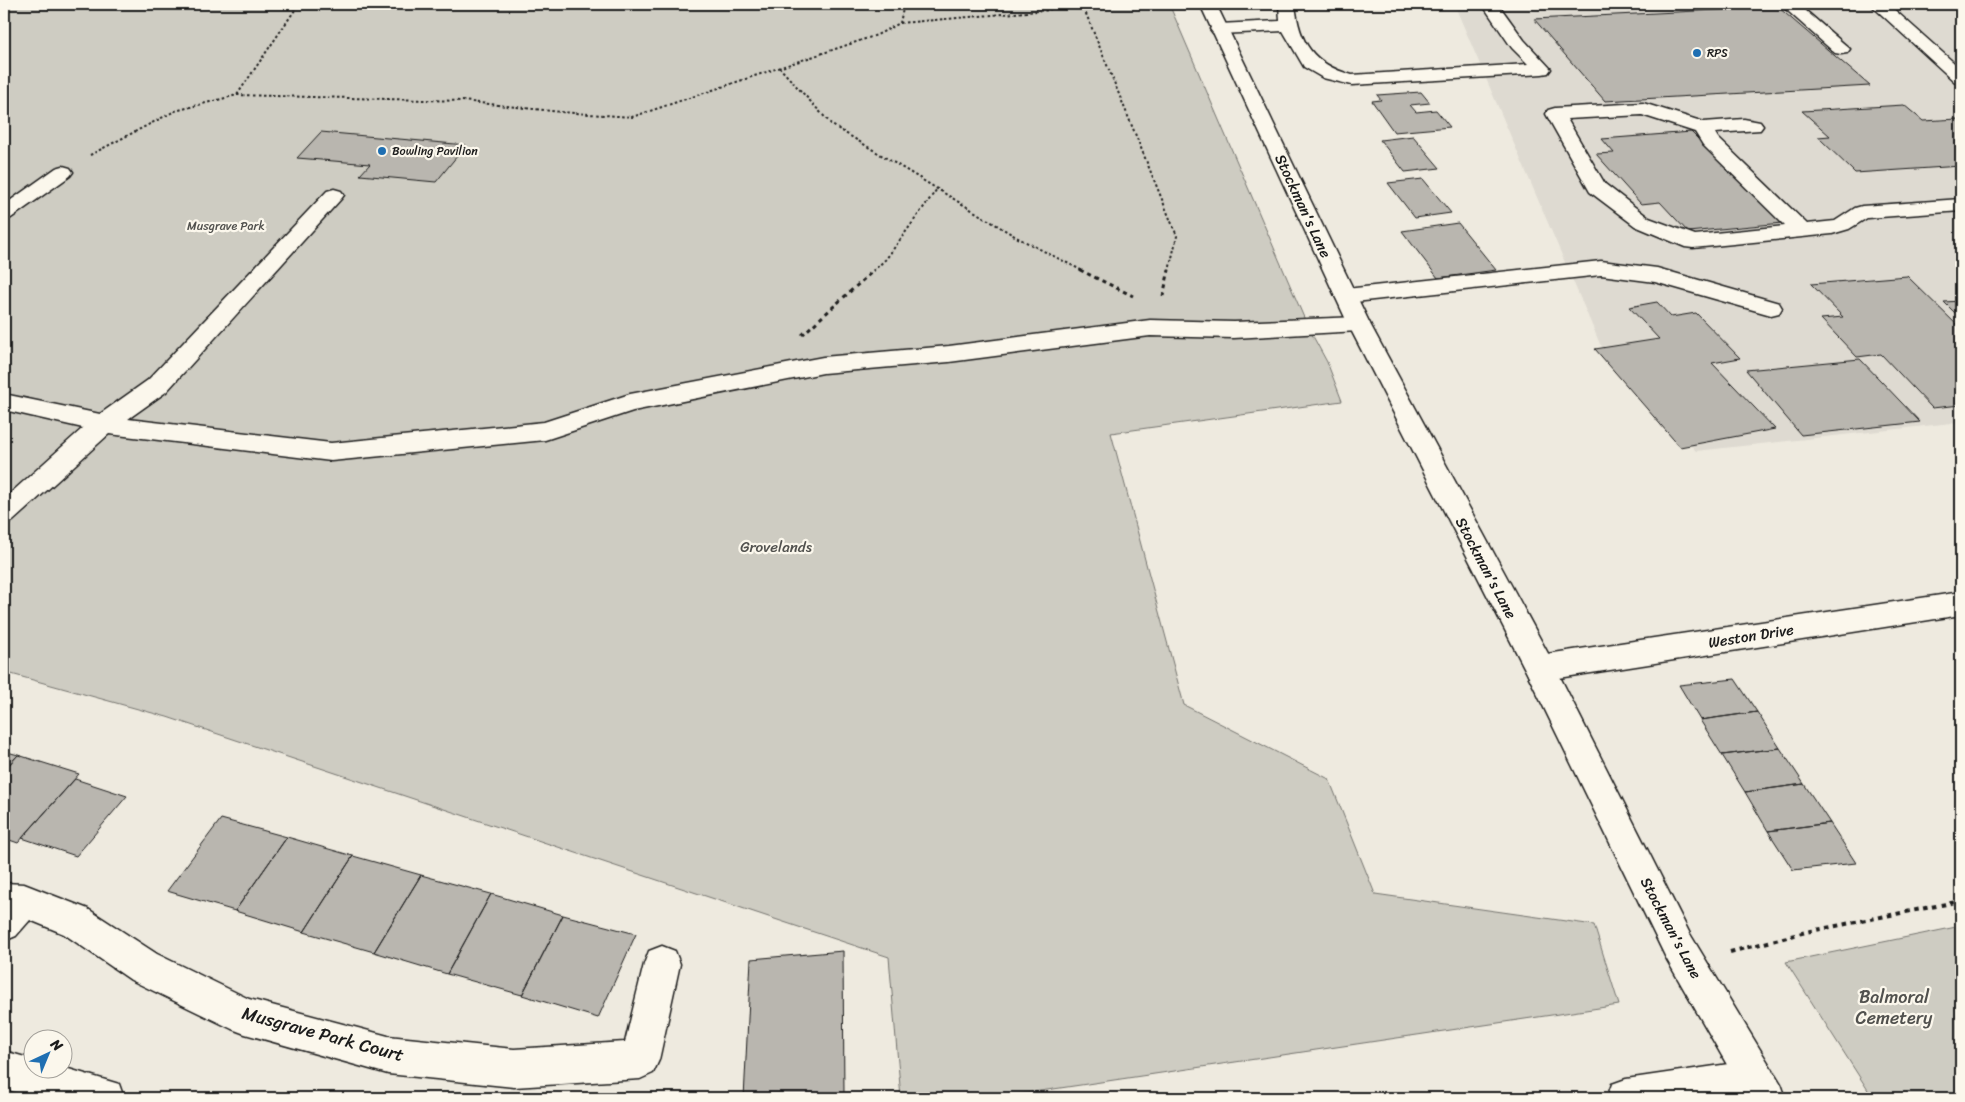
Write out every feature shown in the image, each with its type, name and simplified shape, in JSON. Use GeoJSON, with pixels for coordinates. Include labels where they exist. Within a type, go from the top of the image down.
{"type":"FeatureCollection","features":[{"type":"Feature","properties":{"kind":"main road","name":"Stockman's Lane"},"geometry":{"type":"LineString","coordinates":[[1208,4],[1359,324],[1540,668],[1688,964],[1762,1088]]}},
{"type":"Feature","properties":{"kind":"main road"},"geometry":{"type":"LineString","coordinates":[[1287,4],[1289,26],[1310,63],[1329,74],[1352,80],[1542,69],[1518,44],[1490,4]]}},
{"type":"Feature","properties":{"kind":"main road"},"geometry":{"type":"LineString","coordinates":[[1788,4],[1841,49]]}},
{"type":"Feature","properties":{"kind":"main road"},"geometry":{"type":"LineString","coordinates":[[1878,4],[1961,78]]}},
{"type":"Feature","properties":{"kind":"main road"},"geometry":{"type":"LineString","coordinates":[[1219,29],[1289,26]]}},
{"type":"Feature","properties":{"kind":"main road"},"geometry":{"type":"LineString","coordinates":[[1753,126],[1703,128],[1643,109],[1555,114],[1597,188],[1642,222],[1693,242],[1832,228],[1842,225],[1862,212],[1961,204]]}},
{"type":"Feature","properties":{"kind":"main road"},"geometry":{"type":"LineString","coordinates":[[1703,128],[1710,141],[1802,231]]}},
{"type":"Feature","properties":{"kind":"main road"},"geometry":{"type":"LineString","coordinates":[[4,214],[64,172]]}},
{"type":"Feature","properties":{"kind":"main road"},"geometry":{"type":"LineString","coordinates":[[4,514],[104,424],[157,386],[334,195]]}},
{"type":"Feature","properties":{"kind":"main road"},"geometry":{"type":"LineString","coordinates":[[1346,296],[1601,268],[1657,275],[1771,308]]}},
{"type":"Feature","properties":{"kind":"main road"},"geometry":{"type":"LineString","coordinates":[[4,402],[104,424],[332,452],[545,431],[630,403],[823,365],[949,354],[1150,328],[1234,330],[1359,324]]}},
{"type":"Feature","properties":{"kind":"main road","name":"Weston Drive"},"geometry":{"type":"LineString","coordinates":[[1540,668],[1961,603]]}},
{"type":"Feature","properties":{"kind":"main road","name":"Musgrave Park Court"},"geometry":{"type":"LineString","coordinates":[[10,908],[76,920],[144,967],[245,1016],[388,1055],[514,1068],[640,1060],[662,964]]}},
{"type":"Feature","properties":{"kind":"main road"},"geometry":{"type":"LineString","coordinates":[[4,1070],[105,1098]]}},
{"type":"Feature","properties":{"kind":"main road"},"geometry":{"type":"LineString","coordinates":[[1626,1098],[1762,1088]]}},
{"type":"Feature","properties":{"kind":"path"},"geometry":{"type":"LineString","coordinates":[[237,95],[299,4]]}},
{"type":"Feature","properties":{"kind":"path"},"geometry":{"type":"LineString","coordinates":[[900,22],[904,4]]}},
{"type":"Feature","properties":{"kind":"path"},"geometry":{"type":"LineString","coordinates":[[64,172],[102,148],[175,111],[237,95],[462,101],[561,112],[632,117],[877,35],[900,22],[1049,10],[1057,4]]}},
{"type":"Feature","properties":{"kind":"path"},"geometry":{"type":"LineString","coordinates":[[1082,4],[1177,236],[1162,304],[1208,329]]}},
{"type":"Feature","properties":{"kind":"path"},"geometry":{"type":"LineString","coordinates":[[779,67],[832,125],[1018,238],[1137,298]]}},
{"type":"Feature","properties":{"kind":"path"},"geometry":{"type":"LineString","coordinates":[[772,375],[773,360],[886,259],[937,189]]}},
{"type":"Feature","properties":{"kind":"path"},"geometry":{"type":"LineString","coordinates":[[1688,964],[1806,932],[1961,901]]}},
{"type":"Feature","properties":{"kind":"shaded area"},"geometry":{"type":"Polygon","coordinates":[[[1454,4],[1961,4],[1961,422],[1696,451],[1600,344],[1454,4]]]}},
{"type":"Feature","properties":{"kind":"green space","name":"Grovelands"},"geometry":{"type":"Polygon","coordinates":[[[4,4],[1169,4],[1308,327],[1327,362],[1342,401],[1111,433],[1184,705],[1329,779],[1375,894],[1594,925],[1619,1005],[993,1098],[901,1098],[889,957],[167,717],[4,672],[4,4]]]}},
{"type":"Feature","properties":{"kind":"green space","name":"Balmoral Cemetery"},"geometry":{"type":"Polygon","coordinates":[[[1961,926],[1961,1098],[1873,1098],[1786,962],[1961,926]]]}},
{"type":"Feature","properties":{"kind":"building","name":"RPS"},"geometry":{"type":"Polygon","coordinates":[[[1778,7],[1870,86],[1605,101],[1534,19],[1778,7]]]}},
{"type":"Feature","properties":{"kind":"building"},"geometry":{"type":"Polygon","coordinates":[[[1421,92],[1430,103],[1410,105],[1416,112],[1436,110],[1450,127],[1394,132],[1372,101],[1381,100],[1377,95],[1421,92]]]}},
{"type":"Feature","properties":{"kind":"building"},"geometry":{"type":"Polygon","coordinates":[[[1904,105],[1923,121],[1958,119],[1961,121],[1961,166],[1855,173],[1818,137],[1830,136],[1802,111],[1904,105]]]}},
{"type":"Feature","properties":{"kind":"building","name":"Bowling Pavilion"},"geometry":{"type":"Polygon","coordinates":[[[321,132],[466,145],[436,182],[360,175],[370,164],[297,158],[321,132]]]}},
{"type":"Feature","properties":{"kind":"building"},"geometry":{"type":"Polygon","coordinates":[[[1691,132],[1783,223],[1688,232],[1660,202],[1641,204],[1596,154],[1614,153],[1602,139],[1691,132]]]}},
{"type":"Feature","properties":{"kind":"building"},"geometry":{"type":"Polygon","coordinates":[[[1413,136],[1440,168],[1405,172],[1380,140],[1413,136]]]}},
{"type":"Feature","properties":{"kind":"building"},"geometry":{"type":"Polygon","coordinates":[[[1423,179],[1451,213],[1415,218],[1388,183],[1423,179]]]}},
{"type":"Feature","properties":{"kind":"building"},"geometry":{"type":"Polygon","coordinates":[[[1458,223],[1496,270],[1438,278],[1402,231],[1458,223]]]}},
{"type":"Feature","properties":{"kind":"building"},"geometry":{"type":"Polygon","coordinates":[[[1907,276],[1961,329],[1961,405],[1932,408],[1881,354],[1857,357],[1821,319],[1843,317],[1811,284],[1907,276]]]}},
{"type":"Feature","properties":{"kind":"building"},"geometry":{"type":"Polygon","coordinates":[[[1961,301],[1961,319],[1944,302],[1961,301]]]}},
{"type":"Feature","properties":{"kind":"building"},"geometry":{"type":"Polygon","coordinates":[[[1657,302],[1671,317],[1696,313],[1740,358],[1712,363],[1775,429],[1680,447],[1595,349],[1659,339],[1629,307],[1657,302]]]}},
{"type":"Feature","properties":{"kind":"building"},"geometry":{"type":"Polygon","coordinates":[[[1860,359],[1920,422],[1801,435],[1746,370],[1860,359]]]}},
{"type":"Feature","properties":{"kind":"building"},"geometry":{"type":"Polygon","coordinates":[[[1735,679],[1757,712],[1700,720],[1679,685],[1735,679]]]}},
{"type":"Feature","properties":{"kind":"building"},"geometry":{"type":"Polygon","coordinates":[[[1757,712],[1780,748],[1722,755],[1700,720],[1757,712]]]}},
{"type":"Feature","properties":{"kind":"building"},"geometry":{"type":"Polygon","coordinates":[[[1780,748],[1804,784],[1745,792],[1722,755],[1780,748]]]}},
{"type":"Feature","properties":{"kind":"building"},"geometry":{"type":"Polygon","coordinates":[[[4,751],[18,755],[4,770],[4,751]]]}},
{"type":"Feature","properties":{"kind":"building"},"geometry":{"type":"Polygon","coordinates":[[[18,755],[79,774],[18,843],[4,838],[4,770],[18,755]]]}},
{"type":"Feature","properties":{"kind":"building"},"geometry":{"type":"Polygon","coordinates":[[[75,779],[127,796],[76,856],[22,838],[75,779]]]}},
{"type":"Feature","properties":{"kind":"building"},"geometry":{"type":"Polygon","coordinates":[[[1804,784],[1830,823],[1768,831],[1745,792],[1804,784]]]}},
{"type":"Feature","properties":{"kind":"building"},"geometry":{"type":"Polygon","coordinates":[[[221,819],[287,837],[235,911],[167,891],[221,819]]]}},
{"type":"Feature","properties":{"kind":"building"},"geometry":{"type":"Polygon","coordinates":[[[1830,823],[1856,863],[1793,870],[1768,831],[1830,823]]]}},
{"type":"Feature","properties":{"kind":"building"},"geometry":{"type":"Polygon","coordinates":[[[287,837],[353,856],[304,932],[235,911],[287,837]]]}},
{"type":"Feature","properties":{"kind":"building"},"geometry":{"type":"Polygon","coordinates":[[[353,856],[421,875],[374,952],[304,932],[353,856]]]}},
{"type":"Feature","properties":{"kind":"building"},"geometry":{"type":"Polygon","coordinates":[[[421,875],[491,894],[447,974],[374,952],[421,875]]]}},
{"type":"Feature","properties":{"kind":"building"},"geometry":{"type":"Polygon","coordinates":[[[491,894],[563,915],[522,995],[447,974],[491,894]]]}},
{"type":"Feature","properties":{"kind":"building"},"geometry":{"type":"Polygon","coordinates":[[[563,915],[636,934],[598,1018],[522,995],[563,915]]]}},
{"type":"Feature","properties":{"kind":"building"},"geometry":{"type":"Polygon","coordinates":[[[843,951],[844,1098],[744,1098],[751,959],[843,951]]]}},
{"type":"Feature","properties":{"kind":"place","name":"RPS"},"geometry":{"type":"Point","coordinates":[1697,53]}},
{"type":"Feature","properties":{"kind":"place","name":"Bowling Pavilion"},"geometry":{"type":"Point","coordinates":[382,151]}},
{"type":"Feature","properties":{"kind":"park label","name":"Musgrave Park"},"geometry":{"type":"Point","coordinates":[226,226]}}]}
